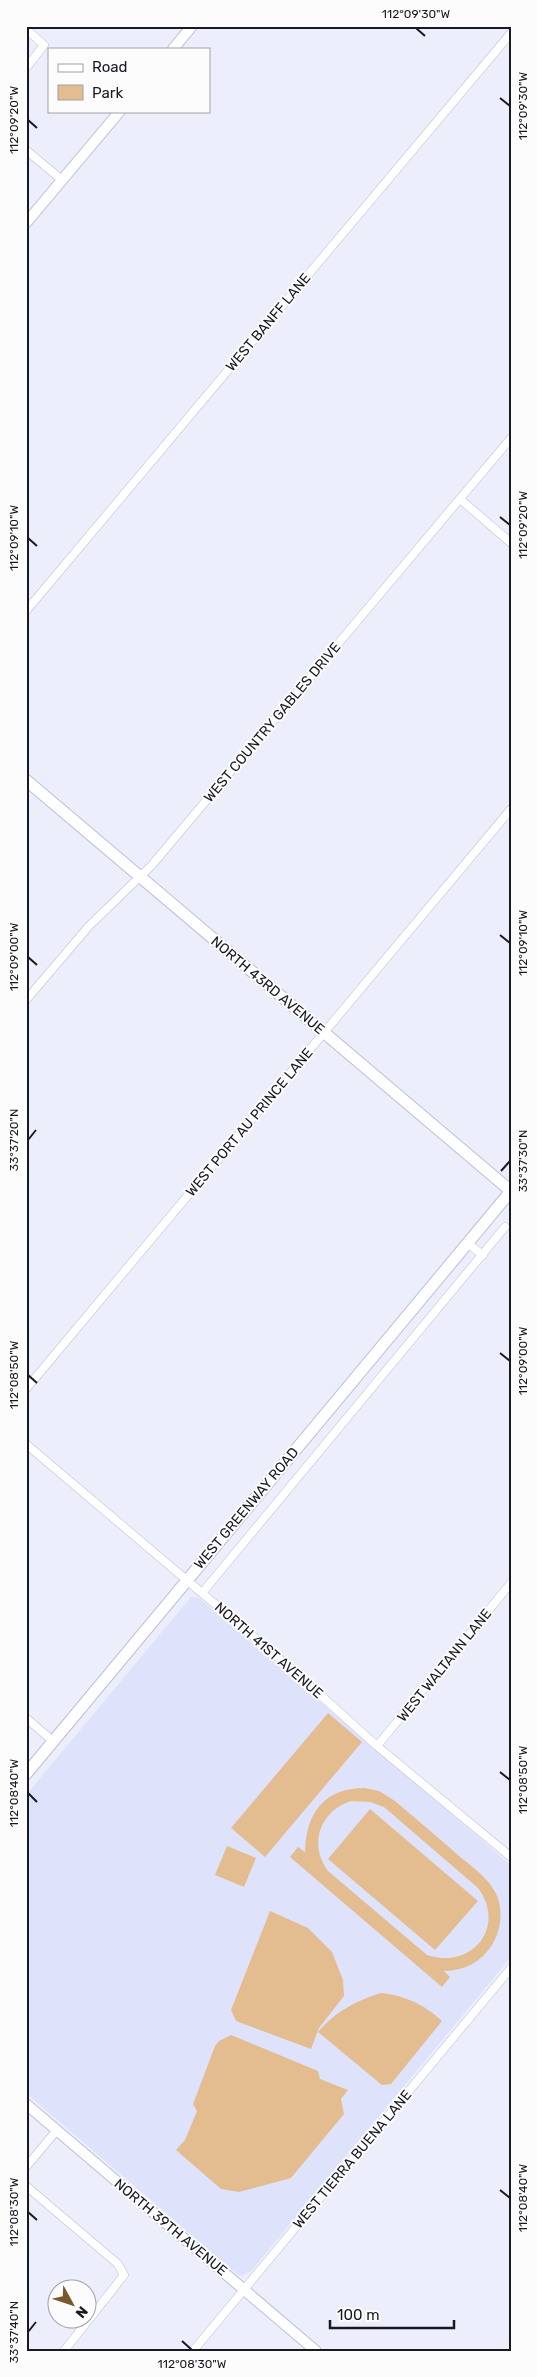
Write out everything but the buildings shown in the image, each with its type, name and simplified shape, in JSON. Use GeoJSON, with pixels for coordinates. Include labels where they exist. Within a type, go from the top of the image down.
{"type":"FeatureCollection","features":[{"type":"Feature","properties":{"kind":"main road","name":"NORTH 43RD AVENUE"},"geometry":{"type":"LineString","coordinates":[[26,780],[511,1191]]}},
{"type":"Feature","properties":{"kind":"main road","name":"WEST GREENWAY ROAD"},"geometry":{"type":"LineString","coordinates":[[26,1774],[511,1191]]}},
{"type":"Feature","properties":{"kind":"street"},"geometry":{"type":"LineString","coordinates":[[174,48],[192,26]]}},
{"type":"Feature","properties":{"kind":"street"},"geometry":{"type":"LineString","coordinates":[[26,29],[44,45],[26,68]]}},
{"type":"Feature","properties":{"kind":"street","name":"WEST BANFF LANE"},"geometry":{"type":"LineString","coordinates":[[26,611],[511,32]]}},
{"type":"Feature","properties":{"kind":"street"},"geometry":{"type":"LineString","coordinates":[[26,223],[119,112]]}},
{"type":"Feature","properties":{"kind":"street"},"geometry":{"type":"LineString","coordinates":[[26,150],[62,180]]}},
{"type":"Feature","properties":{"kind":"street","name":"WEST COUNTRY GABLES DRIVE"},"geometry":{"type":"LineString","coordinates":[[26,1000],[89,926],[140,876],[511,438]]}},
{"type":"Feature","properties":{"kind":"street"},"geometry":{"type":"LineString","coordinates":[[460,499],[511,543]]}},
{"type":"Feature","properties":{"kind":"street","name":"WEST PORT AU PRINCE LANE"},"geometry":{"type":"LineString","coordinates":[[26,1389],[511,809]]}},
{"type":"Feature","properties":{"kind":"street","name":"WEST GREENWAY ROAD"},"geometry":{"type":"LineString","coordinates":[[202,1593],[506,1227]]}},
{"type":"Feature","properties":{"kind":"street"},"geometry":{"type":"LineString","coordinates":[[467,1243],[483,1255]]}},
{"type":"Feature","properties":{"kind":"street","name":"NORTH 41ST AVENUE"},"geometry":{"type":"LineString","coordinates":[[26,1444],[202,1593],[377,1746],[511,1857]]}},
{"type":"Feature","properties":{"kind":"street","name":"WEST WALTANN LANE"},"geometry":{"type":"LineString","coordinates":[[377,1746],[511,1583]]}},
{"type":"Feature","properties":{"kind":"street"},"geometry":{"type":"LineString","coordinates":[[26,1718],[54,1742]]}},
{"type":"Feature","properties":{"kind":"street","name":"WEST TIERRA BUENA LANE"},"geometry":{"type":"LineString","coordinates":[[193,2351],[511,1968]]}},
{"type":"Feature","properties":{"kind":"street","name":"NORTH 39TH AVENUE"},"geometry":{"type":"LineString","coordinates":[[26,2104],[316,2351]]}},
{"type":"Feature","properties":{"kind":"street"},"geometry":{"type":"LineString","coordinates":[[26,2167],[57,2130]]}},
{"type":"Feature","properties":{"kind":"street"},"geometry":{"type":"LineString","coordinates":[[26,2186],[118,2264],[124,2275],[64,2351]]}},
{"type":"Feature","properties":{"kind":"shaded area"},"geometry":{"type":"Polygon","coordinates":[[[191,1597],[199,1598],[511,1865],[511,1957],[251,2271],[242,2276],[238,2275],[26,2093],[26,1795],[191,1597]]]}},
{"type":"Feature","properties":{"kind":"green space"},"geometry":{"type":"Polygon","coordinates":[[[328,1713],[362,1742],[265,1857],[231,1828],[328,1713]]]}},
{"type":"Feature","properties":{"kind":"green space"},"geometry":{"type":"Polygon","coordinates":[[[365,1788],[379,1791],[395,1801],[483,1876],[494,1890],[501,1918],[498,1932],[492,1945],[477,1961],[465,1967],[444,1971],[450,1977],[442,1987],[290,1857],[298,1847],[305,1852],[309,1826],[320,1805],[328,1798],[351,1789],[365,1788]],[[351,1801],[340,1806],[325,1820],[318,1840],[322,1861],[328,1871],[427,1955],[443,1958],[458,1956],[471,1951],[480,1942],[486,1930],[489,1917],[486,1903],[478,1888],[384,1807],[370,1802],[351,1801]]]}},
{"type":"Feature","properties":{"kind":"green space"},"geometry":{"type":"Polygon","coordinates":[[[370,1809],[478,1901],[435,1950],[328,1859],[370,1809]]]}},
{"type":"Feature","properties":{"kind":"green space"},"geometry":{"type":"Polygon","coordinates":[[[227,1846],[256,1858],[244,1887],[215,1875],[227,1846]]]}},
{"type":"Feature","properties":{"kind":"green space"},"geometry":{"type":"Polygon","coordinates":[[[270,1911],[308,1928],[332,1952],[343,1980],[344,1996],[319,2028],[311,2049],[236,2021],[231,2010],[270,1911]]]}},
{"type":"Feature","properties":{"kind":"green space"},"geometry":{"type":"Polygon","coordinates":[[[381,1993],[398,1996],[414,2002],[442,2021],[391,2084],[382,2085],[318,2032],[332,2018],[347,2008],[381,1993]]]}},
{"type":"Feature","properties":{"kind":"green space"},"geometry":{"type":"Polygon","coordinates":[[[231,2035],[318,2071],[320,2079],[348,2090],[341,2099],[344,2114],[291,2178],[239,2192],[221,2189],[176,2150],[185,2140],[197,2111],[193,2104],[215,2046],[219,2041],[231,2035]]]}}]}
